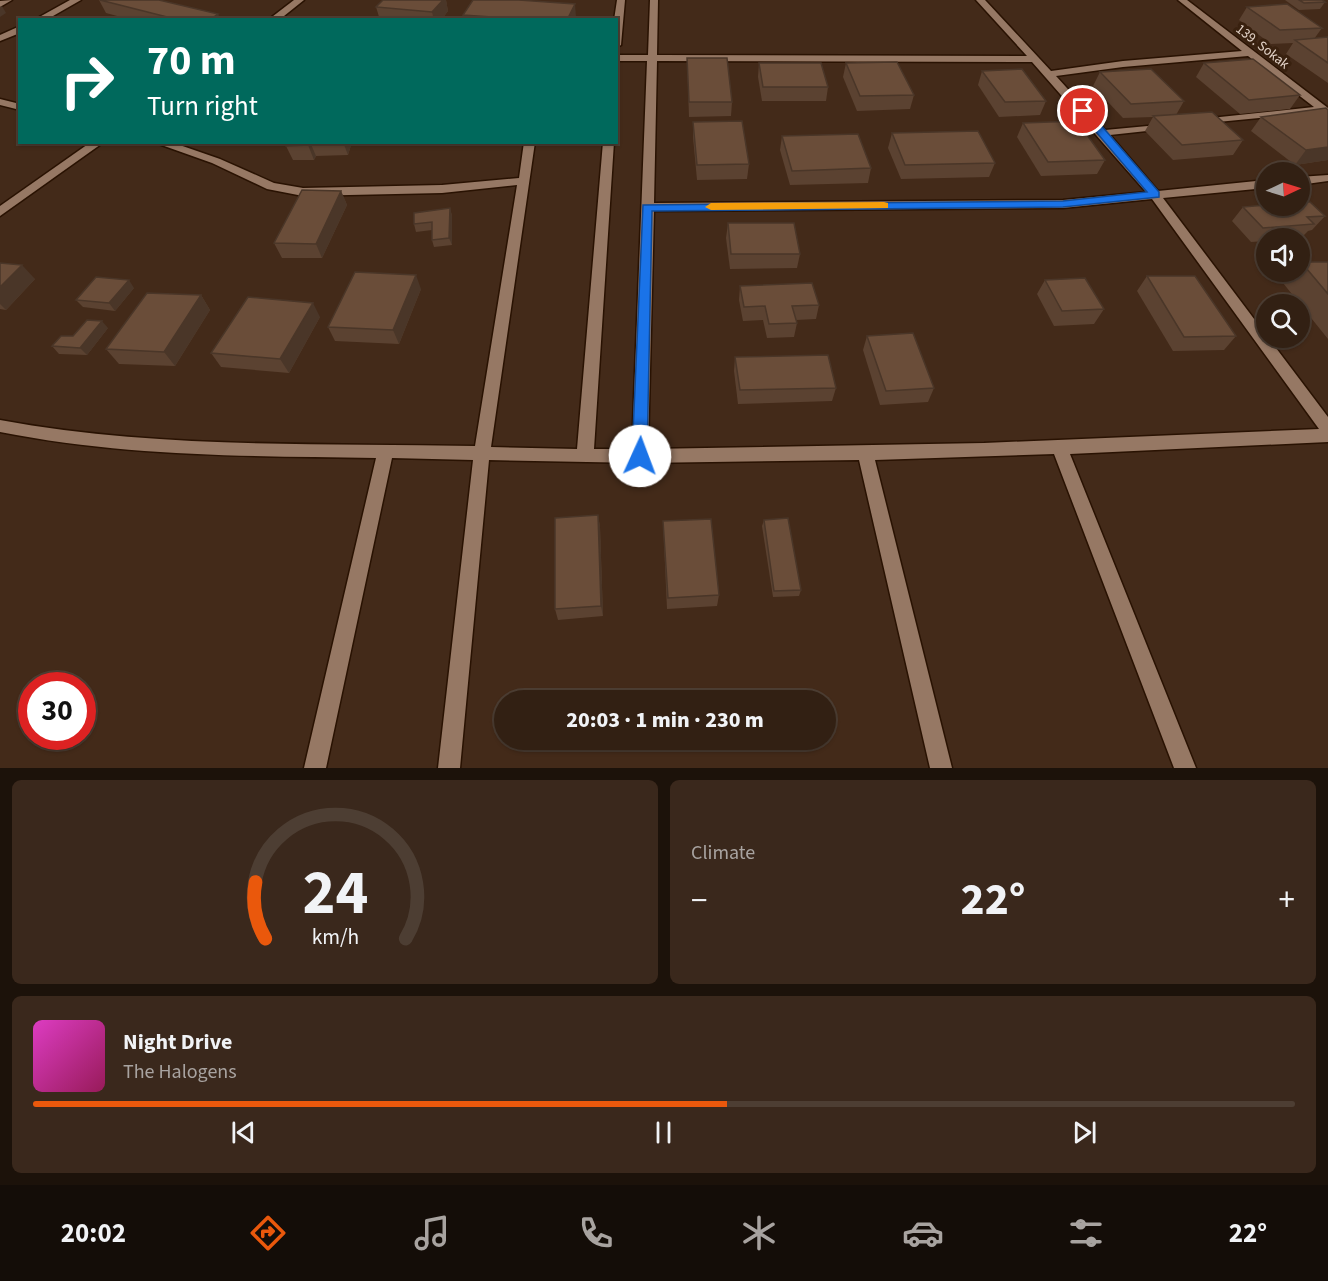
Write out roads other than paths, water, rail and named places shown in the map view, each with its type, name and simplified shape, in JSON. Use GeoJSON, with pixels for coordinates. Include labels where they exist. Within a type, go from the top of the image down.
{"type":"FeatureCollection","features":[{"type":"Feature","properties":{"kind":"street"},"geometry":{"type":"LineString","coordinates":[[0,4],[8,0]]}},
{"type":"Feature","properties":{"kind":"street"},"geometry":{"type":"LineString","coordinates":[[42,18],[77,0]]}},
{"type":"Feature","properties":{"kind":"street"},"geometry":{"type":"LineString","coordinates":[[275,18],[300,0]]}},
{"type":"Feature","properties":{"kind":"street"},"geometry":{"type":"LineString","coordinates":[[618,27],[621,0]]}},
{"type":"Feature","properties":{"kind":"street"},"geometry":{"type":"LineString","coordinates":[[640,456],[654,0]]}},
{"type":"Feature","properties":{"kind":"street"},"geometry":{"type":"LineString","coordinates":[[980,0],[1103,133],[1155,195],[1328,429]]}},
{"type":"Feature","properties":{"kind":"street","name":"139. Sokak"},"geometry":{"type":"LineString","coordinates":[[1182,0],[1326,111]]}},
{"type":"Feature","properties":{"kind":"street"},"geometry":{"type":"LineString","coordinates":[[0,38],[18,30]]}},
{"type":"Feature","properties":{"kind":"street"},"geometry":{"type":"LineString","coordinates":[[1049,74],[1134,63],[1250,53]]}},
{"type":"Feature","properties":{"kind":"street"},"geometry":{"type":"LineString","coordinates":[[618,58],[1035,59]]}},
{"type":"Feature","properties":{"kind":"street"},"geometry":{"type":"LineString","coordinates":[[0,102],[18,106]]}},
{"type":"Feature","properties":{"kind":"street"},"geometry":{"type":"LineString","coordinates":[[1103,133],[1326,111]]}},
{"type":"Feature","properties":{"kind":"street"},"geometry":{"type":"LineString","coordinates":[[0,212],[96,144]]}},
{"type":"Feature","properties":{"kind":"street"},"geometry":{"type":"LineString","coordinates":[[164,144],[216,161],[271,186],[303,192],[398,192],[524,180]]}},
{"type":"Feature","properties":{"kind":"street"},"geometry":{"type":"LineString","coordinates":[[449,768],[482,453],[530,144]]}},
{"type":"Feature","properties":{"kind":"street"},"geometry":{"type":"LineString","coordinates":[[585,455],[609,144]]}},
{"type":"Feature","properties":{"kind":"street"},"geometry":{"type":"LineString","coordinates":[[1310,179],[1328,178]]}},
{"type":"Feature","properties":{"kind":"street"},"geometry":{"type":"LineString","coordinates":[[647,207],[1063,204],[1256,185]]}},
{"type":"Feature","properties":{"kind":"street"},"geometry":{"type":"LineString","coordinates":[[2,430],[56,438],[200,450],[640,456],[1060,449],[1328,435]]}},
{"type":"Feature","properties":{"kind":"street"},"geometry":{"type":"LineString","coordinates":[[1060,449],[1185,768]]}},
{"type":"Feature","properties":{"kind":"street"},"geometry":{"type":"LineString","coordinates":[[315,768],[386,451]]}},
{"type":"Feature","properties":{"kind":"street"},"geometry":{"type":"LineString","coordinates":[[865,452],[941,768]]}}]}
